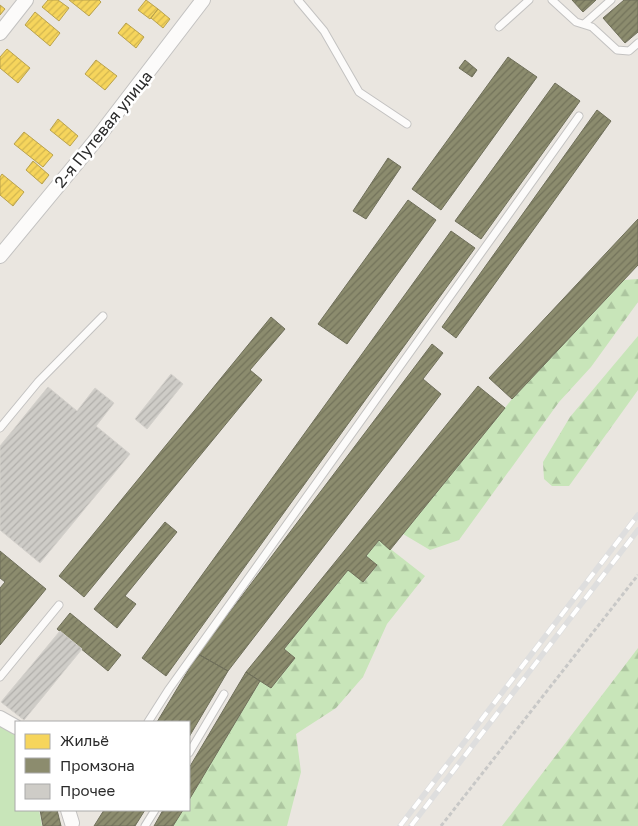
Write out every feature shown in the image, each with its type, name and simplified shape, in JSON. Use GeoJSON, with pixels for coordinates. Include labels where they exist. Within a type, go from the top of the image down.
{"type":"FeatureCollection","features":[{"type":"Feature","properties":{"kind":"street","name":"2-я Путевая улица"},"geometry":{"type":"LineString","coordinates":[[0,256],[95,141],[203,0]]}},
{"type":"Feature","properties":{"kind":"street"},"geometry":{"type":"LineString","coordinates":[[0,33],[24,1]]}},
{"type":"Feature","properties":{"kind":"street"},"geometry":{"type":"LineString","coordinates":[[0,718],[15,727]]}},
{"type":"Feature","properties":{"kind":"lane"},"geometry":{"type":"LineString","coordinates":[[298,0],[324,31],[359,92],[407,124]]}},
{"type":"Feature","properties":{"kind":"lane"},"geometry":{"type":"LineString","coordinates":[[499,27],[528,0]]}},
{"type":"Feature","properties":{"kind":"lane"},"geometry":{"type":"LineString","coordinates":[[552,0],[576,22],[592,27],[618,50],[629,51],[638,43]]}},
{"type":"Feature","properties":{"kind":"lane"},"geometry":{"type":"LineString","coordinates":[[584,24],[611,0]]}},
{"type":"Feature","properties":{"kind":"lane"},"geometry":{"type":"LineString","coordinates":[[149,721],[168,689],[579,116]]}},
{"type":"Feature","properties":{"kind":"lane"},"geometry":{"type":"LineString","coordinates":[[0,428],[38,382],[103,316]]}},
{"type":"Feature","properties":{"kind":"lane"},"geometry":{"type":"LineString","coordinates":[[0,677],[59,606]]}},
{"type":"Feature","properties":{"kind":"lane"},"geometry":{"type":"LineString","coordinates":[[190,751],[224,694]]}},
{"type":"Feature","properties":{"kind":"lane"},"geometry":{"type":"LineString","coordinates":[[145,826],[154,811]]}},
{"type":"Feature","properties":{"kind":"path"},"geometry":{"type":"LineString","coordinates":[[441,826],[638,575]]}},
{"type":"Feature","properties":{"kind":"green space"},"geometry":{"type":"Polygon","coordinates":[[[638,279],[638,302],[591,367],[559,402],[459,540],[430,550],[403,534],[512,399],[624,280],[638,279]]]}},
{"type":"Feature","properties":{"kind":"green space"},"geometry":{"type":"Polygon","coordinates":[[[638,336],[638,390],[569,486],[552,486],[544,479],[543,462],[570,417],[638,336]]]}},
{"type":"Feature","properties":{"kind":"green space"},"geometry":{"type":"Polygon","coordinates":[[[379,540],[425,576],[387,624],[363,677],[336,708],[296,734],[301,772],[287,826],[173,826],[182,811],[190,811],[190,798],[260,681],[271,688],[295,658],[284,649],[348,570],[364,582],[377,565],[366,556],[379,540]]]}},
{"type":"Feature","properties":{"kind":"green space"},"geometry":{"type":"Polygon","coordinates":[[[638,648],[638,826],[502,826],[638,648]]]}},
{"type":"Feature","properties":{"kind":"green space"},"geometry":{"type":"Polygon","coordinates":[[[0,724],[15,733],[15,811],[39,811],[42,826],[0,826],[0,724]]]}},
{"type":"Feature","properties":{"kind":"building: Жильё"},"geometry":{"type":"Polygon","coordinates":[[[48,0],[58,0],[69,8],[59,21],[42,7],[48,0]]]}},
{"type":"Feature","properties":{"kind":"building: Жильё"},"geometry":{"type":"Polygon","coordinates":[[[69,0],[99,0],[101,2],[89,16],[69,0]]]}},
{"type":"Feature","properties":{"kind":"building: Жильё"},"geometry":{"type":"Polygon","coordinates":[[[146,0],[158,9],[150,19],[138,10],[146,0]]]}},
{"type":"Feature","properties":{"kind":"building: Жильё"},"geometry":{"type":"Polygon","coordinates":[[[0,5],[5,9],[0,15],[0,5]]]}},
{"type":"Feature","properties":{"kind":"building: Жильё"},"geometry":{"type":"Polygon","coordinates":[[[158,9],[170,19],[163,28],[151,18],[158,9]]]}},
{"type":"Feature","properties":{"kind":"building: Жильё"},"geometry":{"type":"Polygon","coordinates":[[[35,12],[60,33],[50,46],[25,25],[35,12]]]}},
{"type":"Feature","properties":{"kind":"building: Жильё"},"geometry":{"type":"Polygon","coordinates":[[[126,23],[144,37],[136,48],[118,33],[126,23]]]}},
{"type":"Feature","properties":{"kind":"building: Жильё"},"geometry":{"type":"Polygon","coordinates":[[[7,49],[30,68],[18,83],[0,68],[0,57],[7,49]]]}},
{"type":"Feature","properties":{"kind":"building: Жильё"},"geometry":{"type":"Polygon","coordinates":[[[96,60],[117,76],[105,90],[85,74],[96,60]]]}},
{"type":"Feature","properties":{"kind":"building: Жильё"},"geometry":{"type":"Polygon","coordinates":[[[58,119],[78,136],[70,146],[50,130],[58,119]]]}},
{"type":"Feature","properties":{"kind":"building: Жильё"},"geometry":{"type":"Polygon","coordinates":[[[24,132],[53,155],[43,167],[14,144],[24,132]]]}},
{"type":"Feature","properties":{"kind":"building: Жильё"},"geometry":{"type":"Polygon","coordinates":[[[33,161],[49,175],[42,184],[26,170],[33,161]]]}},
{"type":"Feature","properties":{"kind":"building: Жильё"},"geometry":{"type":"Polygon","coordinates":[[[2,174],[24,192],[13,206],[0,195],[0,177],[2,174]]]}},
{"type":"Feature","properties":{"kind":"building: Промзона"},"geometry":{"type":"Polygon","coordinates":[[[572,0],[596,0],[583,12],[572,0]]]}},
{"type":"Feature","properties":{"kind":"building: Промзона"},"geometry":{"type":"Polygon","coordinates":[[[624,0],[638,0],[638,32],[625,43],[603,18],[624,0]]]}},
{"type":"Feature","properties":{"kind":"building: Промзона"},"geometry":{"type":"Polygon","coordinates":[[[508,57],[537,77],[441,210],[412,189],[508,57]]]}},
{"type":"Feature","properties":{"kind":"building: Промзона"},"geometry":{"type":"Polygon","coordinates":[[[465,60],[477,70],[472,77],[459,68],[465,60]]]}},
{"type":"Feature","properties":{"kind":"building: Промзона"},"geometry":{"type":"Polygon","coordinates":[[[555,83],[580,101],[481,239],[455,221],[555,83]]]}},
{"type":"Feature","properties":{"kind":"building: Промзона"},"geometry":{"type":"Polygon","coordinates":[[[597,110],[611,121],[456,338],[442,327],[597,110]]]}},
{"type":"Feature","properties":{"kind":"building: Промзона"},"geometry":{"type":"Polygon","coordinates":[[[388,158],[401,167],[366,219],[353,211],[388,158]]]}},
{"type":"Feature","properties":{"kind":"building: Промзона"},"geometry":{"type":"Polygon","coordinates":[[[408,200],[436,220],[347,344],[318,324],[408,200]]]}},
{"type":"Feature","properties":{"kind":"building: Промзона"},"geometry":{"type":"Polygon","coordinates":[[[638,219],[638,265],[512,399],[489,378],[638,219]]]}},
{"type":"Feature","properties":{"kind":"building: Промзона"},"geometry":{"type":"Polygon","coordinates":[[[451,231],[475,248],[166,676],[142,658],[451,231]]]}},
{"type":"Feature","properties":{"kind":"building: Промзона"},"geometry":{"type":"Polygon","coordinates":[[[271,317],[285,329],[250,370],[262,380],[84,597],[59,576],[271,317]]]}},
{"type":"Feature","properties":{"kind":"building: Промзона"},"geometry":{"type":"Polygon","coordinates":[[[432,344],[443,353],[423,379],[441,394],[228,671],[198,654],[432,344]]]}},
{"type":"Feature","properties":{"kind":"building: Промзона"},"geometry":{"type":"Polygon","coordinates":[[[478,386],[505,408],[390,550],[379,540],[366,556],[377,565],[363,582],[348,570],[284,649],[295,658],[271,688],[246,672],[478,386]]]}},
{"type":"Feature","properties":{"kind":"building: Промзона"},"geometry":{"type":"Polygon","coordinates":[[[165,522],[177,532],[125,596],[136,604],[117,628],[94,609],[165,522]]]}},
{"type":"Feature","properties":{"kind":"building: Промзона"},"geometry":{"type":"Polygon","coordinates":[[[0,551],[46,589],[0,645],[0,588],[5,582],[0,578],[0,551]]]}},
{"type":"Feature","properties":{"kind":"building: Промзона"},"geometry":{"type":"Polygon","coordinates":[[[70,613],[121,655],[108,671],[57,629],[70,613]]]}},
{"type":"Feature","properties":{"kind":"building: Промзона"},"geometry":{"type":"Polygon","coordinates":[[[198,654],[228,671],[190,735],[190,721],[158,721],[198,654]]]}},
{"type":"Feature","properties":{"kind":"building: Промзона"},"geometry":{"type":"Polygon","coordinates":[[[246,672],[260,681],[190,798],[190,766],[246,672]]]}},
{"type":"Feature","properties":{"kind":"building: Промзона"},"geometry":{"type":"Polygon","coordinates":[[[40,811],[57,811],[61,826],[43,826],[40,811]]]}},
{"type":"Feature","properties":{"kind":"building: Промзона"},"geometry":{"type":"Polygon","coordinates":[[[103,811],[144,811],[135,826],[94,826],[103,811]]]}},
{"type":"Feature","properties":{"kind":"building: Промзона"},"geometry":{"type":"Polygon","coordinates":[[[162,811],[182,811],[173,826],[154,826],[162,811]]]}},
{"type":"Feature","properties":{"kind":"building: Прочее"},"geometry":{"type":"Polygon","coordinates":[[[171,374],[183,384],[147,429],[135,419],[171,374]]]}},
{"type":"Feature","properties":{"kind":"building: Прочее"},"geometry":{"type":"Polygon","coordinates":[[[48,387],[77,411],[95,388],[114,403],[96,426],[130,454],[40,563],[0,530],[0,446],[48,387]]]}},
{"type":"Feature","properties":{"kind":"building: Прочее"},"geometry":{"type":"Polygon","coordinates":[[[60,631],[82,649],[24,720],[1,702],[60,631]]]}},
{"type":"Feature","properties":{"kind":"railway"},"geometry":{"type":"LineString","coordinates":[[400,826],[638,515]]}},
{"type":"Feature","properties":{"kind":"railway"},"geometry":{"type":"LineString","coordinates":[[411,826],[638,530]]}}]}
